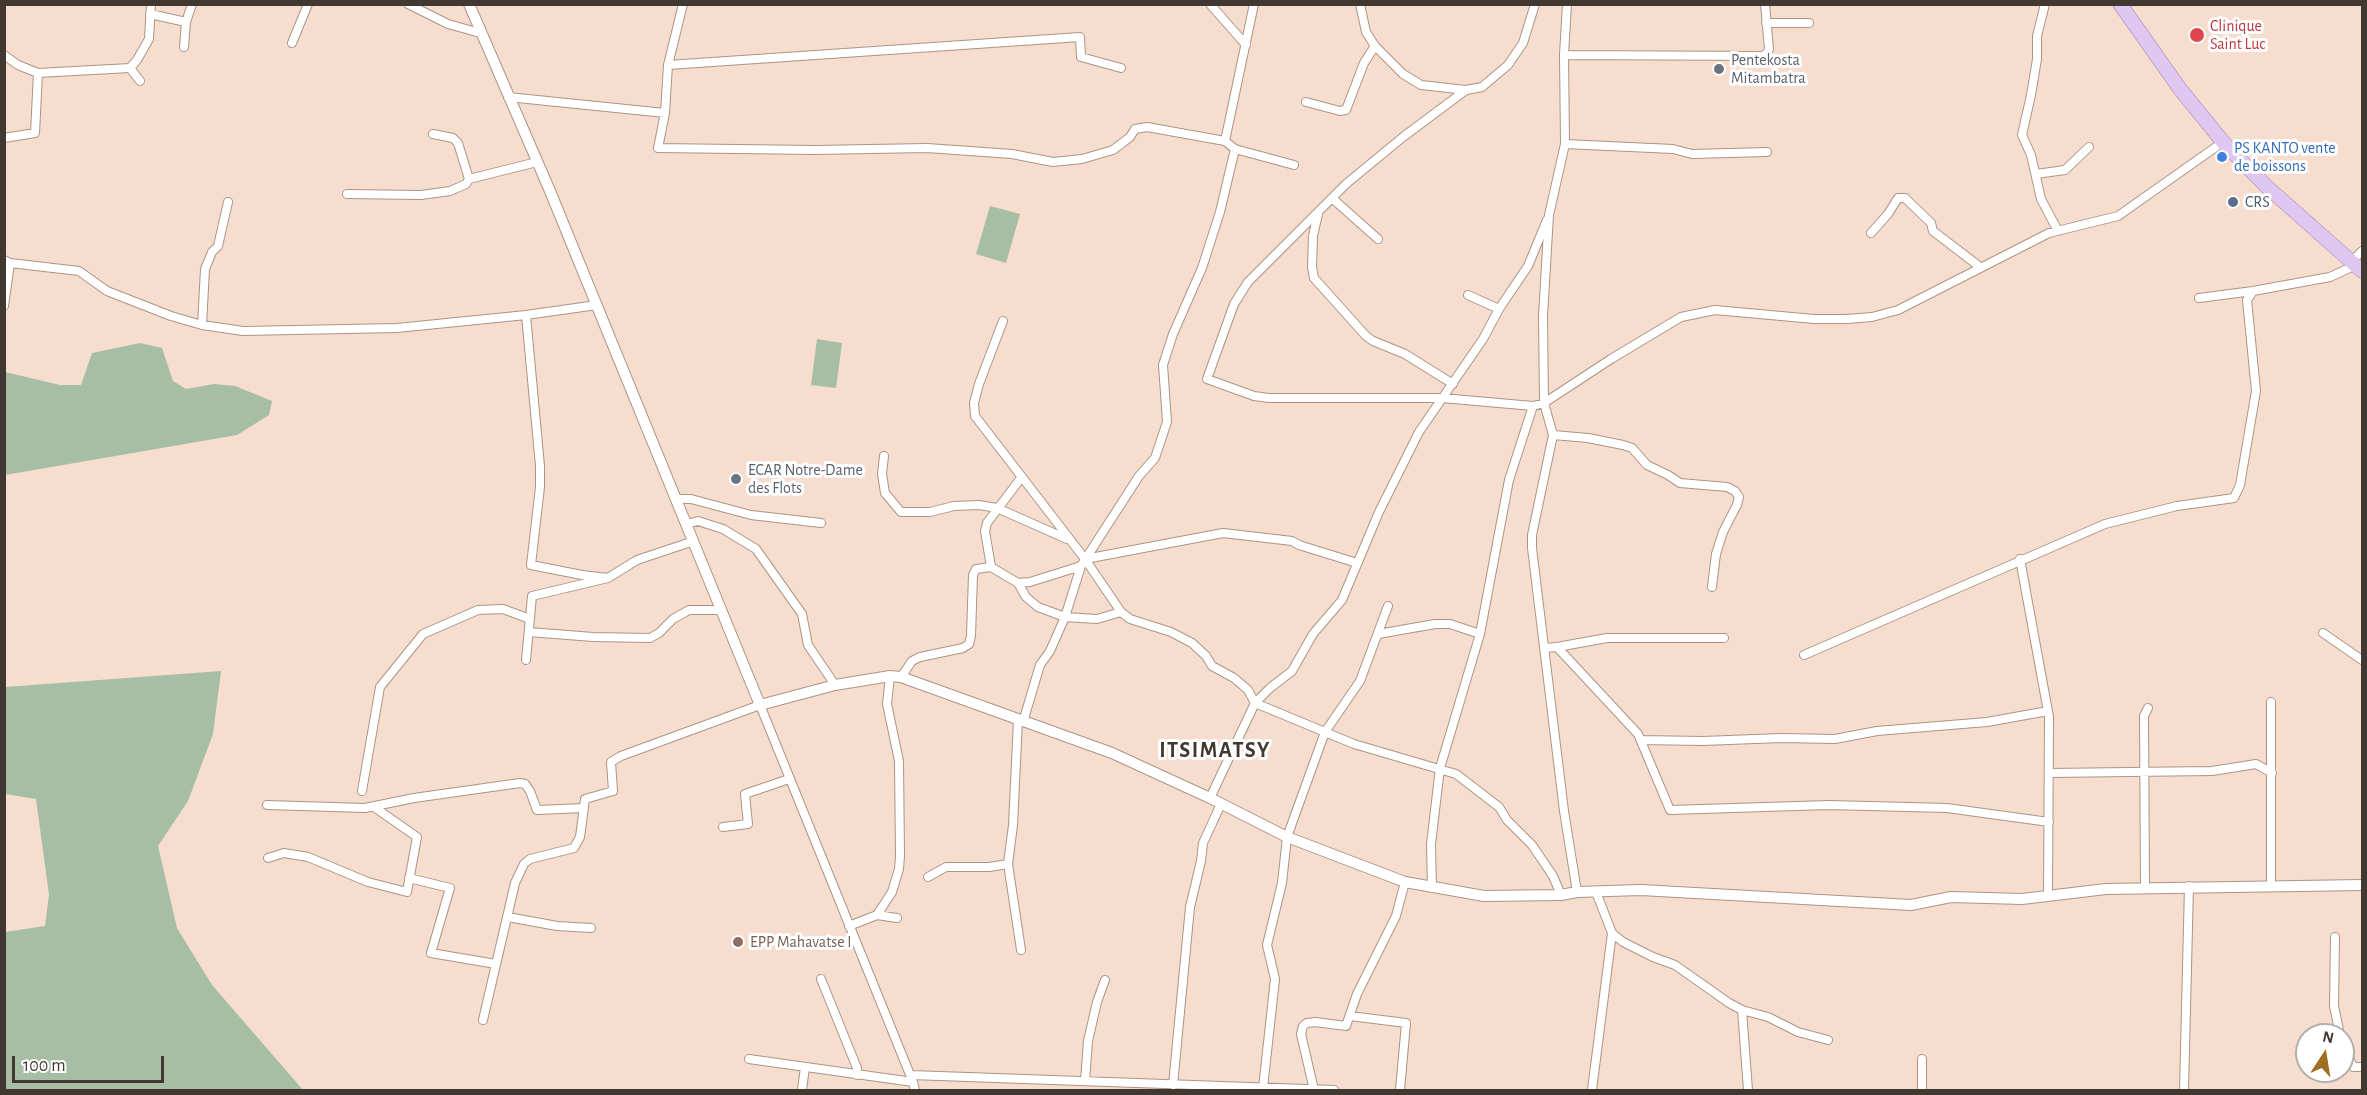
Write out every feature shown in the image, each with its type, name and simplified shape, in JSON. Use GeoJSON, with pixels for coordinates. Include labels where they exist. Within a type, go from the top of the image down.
{"type":"FeatureCollection","features":[{"type":"Feature","properties":{"kind":"main road"},"geometry":{"type":"LineString","coordinates":[[2120,4],[2180,89],[2223,142],[2266,186],[2356,266]]}},
{"type":"Feature","properties":{"kind":"street"},"geometry":{"type":"LineString","coordinates":[[184,47],[186,22],[192,4]]}},
{"type":"Feature","properties":{"kind":"street"},"geometry":{"type":"LineString","coordinates":[[292,43],[308,4]]}},
{"type":"Feature","properties":{"kind":"street"},"geometry":{"type":"LineString","coordinates":[[408,4],[448,24],[480,33]]}},
{"type":"Feature","properties":{"kind":"street"},"geometry":{"type":"LineString","coordinates":[[469,4],[597,305],[913,1083]]}},
{"type":"Feature","properties":{"kind":"street"},"geometry":{"type":"LineString","coordinates":[[683,4],[668,65],[665,113],[658,148],[815,150],[927,148],[1012,154],[1053,162],[1082,159],[1113,150],[1130,137],[1135,129],[1147,127],[1225,141],[1235,149],[1294,165]]}},
{"type":"Feature","properties":{"kind":"street"},"geometry":{"type":"LineString","coordinates":[[1210,4],[1246,45]]}},
{"type":"Feature","properties":{"kind":"street"},"geometry":{"type":"LineString","coordinates":[[1225,141],[1254,4]]}},
{"type":"Feature","properties":{"kind":"street"},"geometry":{"type":"LineString","coordinates":[[1360,4],[1366,32],[1375,46],[1403,74],[1422,85],[1466,90],[1482,87],[1508,65],[1523,43],[1535,4]]}},
{"type":"Feature","properties":{"kind":"street"},"geometry":{"type":"LineString","coordinates":[[1210,798],[1255,703],[1292,671],[1313,634],[1342,600],[1379,512],[1419,432],[1483,339],[1499,309],[1528,266],[1549,215],[1565,144],[1564,55],[1567,4]]}},
{"type":"Feature","properties":{"kind":"street"},"geometry":{"type":"LineString","coordinates":[[1564,55],[1763,56],[1769,49],[1765,4]]}},
{"type":"Feature","properties":{"kind":"street"},"geometry":{"type":"LineString","coordinates":[[2045,4],[2037,36],[2034,77],[2022,135],[2036,174],[2041,198],[2058,231]]}},
{"type":"Feature","properties":{"kind":"street"},"geometry":{"type":"LineString","coordinates":[[4,55],[38,73],[130,68],[148,39],[151,9],[186,22]]}},
{"type":"Feature","properties":{"kind":"street"},"geometry":{"type":"LineString","coordinates":[[1766,23],[1809,23]]}},
{"type":"Feature","properties":{"kind":"street"},"geometry":{"type":"LineString","coordinates":[[668,65],[1080,38],[1081,57],[1121,68]]}},
{"type":"Feature","properties":{"kind":"street"},"geometry":{"type":"LineString","coordinates":[[1306,102],[1340,111],[1346,110],[1364,63],[1375,46]]}},
{"type":"Feature","properties":{"kind":"street"},"geometry":{"type":"LineString","coordinates":[[130,68],[140,81]]}},
{"type":"Feature","properties":{"kind":"street"},"geometry":{"type":"LineString","coordinates":[[4,138],[35,133],[38,73]]}},
{"type":"Feature","properties":{"kind":"street"},"geometry":{"type":"LineString","coordinates":[[1466,90],[1403,137],[1347,184],[1239,292],[1207,379],[1254,396],[1269,398],[1442,398],[1533,406],[1544,403],[1619,353],[1681,317],[1715,310],[1814,319],[1872,317],[1898,310],[2049,233],[2118,216],[2223,142]]}},
{"type":"Feature","properties":{"kind":"street"},"geometry":{"type":"LineString","coordinates":[[508,97],[665,113]]}},
{"type":"Feature","properties":{"kind":"street"},"geometry":{"type":"LineString","coordinates":[[433,134],[453,138],[458,143],[469,179]]}},
{"type":"Feature","properties":{"kind":"street"},"geometry":{"type":"LineString","coordinates":[[1565,144],[1673,149],[1692,154],[1767,152]]}},
{"type":"Feature","properties":{"kind":"street"},"geometry":{"type":"LineString","coordinates":[[2036,174],[2065,170],[2089,147]]}},
{"type":"Feature","properties":{"kind":"street"},"geometry":{"type":"LineString","coordinates":[[1021,950],[1008,864],[1021,721],[1040,665],[1050,651],[1065,617],[1083,563],[1139,476],[1155,458],[1161,444],[1167,422],[1163,365],[1173,334],[1202,268],[1220,212],[1235,149]]}},
{"type":"Feature","properties":{"kind":"street"},"geometry":{"type":"LineString","coordinates":[[347,195],[394,196],[458,189],[469,179],[537,162]]}},
{"type":"Feature","properties":{"kind":"street"},"geometry":{"type":"LineString","coordinates":[[1871,233],[1888,214],[1898,198],[1905,198],[1931,223],[1933,231],[1980,267]]}},
{"type":"Feature","properties":{"kind":"street"},"geometry":{"type":"LineString","coordinates":[[1333,199],[1377,239]]}},
{"type":"Feature","properties":{"kind":"street"},"geometry":{"type":"LineString","coordinates":[[202,325],[205,269],[212,252],[218,246],[228,201]]}},
{"type":"Feature","properties":{"kind":"street"},"geometry":{"type":"LineString","coordinates":[[1318,214],[1313,236],[1314,278],[1366,336],[1405,354],[1452,384]]}},
{"type":"Feature","properties":{"kind":"street"},"geometry":{"type":"LineString","coordinates":[[1549,215],[1544,316],[1544,403],[1553,435],[1532,535],[1564,811],[1577,892]]}},
{"type":"Feature","properties":{"kind":"street"},"geometry":{"type":"LineString","coordinates":[[2199,298],[2330,277],[2356,266],[2362,251]]}},
{"type":"Feature","properties":{"kind":"street"},"geometry":{"type":"LineString","coordinates":[[4,306],[7,262],[80,271],[108,291],[171,316],[202,325],[243,331],[397,328],[526,315],[597,305]]}},
{"type":"Feature","properties":{"kind":"street"},"geometry":{"type":"LineString","coordinates":[[1804,655],[2020,559],[2105,524],[2177,506],[2234,498],[2240,486],[2256,391],[2247,300],[2253,291]]}},
{"type":"Feature","properties":{"kind":"street"},"geometry":{"type":"LineString","coordinates":[[1468,295],[1499,309]]}},
{"type":"Feature","properties":{"kind":"street"},"geometry":{"type":"LineString","coordinates":[[526,315],[540,466],[540,487],[531,565],[608,578]]}},
{"type":"Feature","properties":{"kind":"street"},"geometry":{"type":"LineString","coordinates":[[1003,321],[979,384],[974,403],[975,416],[1070,540],[1083,563],[1121,612],[1130,619],[1171,632],[1191,643],[1206,656],[1212,666],[1234,678],[1248,690],[1255,703],[1354,744],[1456,774],[1499,807],[1507,820],[1532,845],[1553,876],[1561,895]]}},
{"type":"Feature","properties":{"kind":"street"},"geometry":{"type":"LineString","coordinates":[[1432,888],[1431,844],[1440,768],[1480,634],[1509,480],[1533,406]]}},
{"type":"Feature","properties":{"kind":"street"},"geometry":{"type":"LineString","coordinates":[[1553,435],[1623,445],[1632,448],[1647,465],[1680,483],[1727,488],[1735,491],[1738,497],[1737,505],[1723,532],[1716,554],[1712,587]]}},
{"type":"Feature","properties":{"kind":"street"},"geometry":{"type":"LineString","coordinates":[[884,456],[882,474],[885,493],[901,512],[930,512],[954,506],[979,505],[997,508],[1070,540]]}},
{"type":"Feature","properties":{"kind":"street"},"geometry":{"type":"LineString","coordinates":[[991,567],[987,523],[1021,478]]}},
{"type":"Feature","properties":{"kind":"street"},"geometry":{"type":"LineString","coordinates":[[676,499],[691,500],[751,515],[821,523]]}},
{"type":"Feature","properties":{"kind":"street"},"geometry":{"type":"LineString","coordinates":[[687,524],[698,521],[723,529],[756,549],[802,614],[808,645],[835,685]]}},
{"type":"Feature","properties":{"kind":"street"},"geometry":{"type":"LineString","coordinates":[[1018,583],[1030,582],[1083,563],[1223,533],[1292,541],[1358,563]]}},
{"type":"Feature","properties":{"kind":"street"},"geometry":{"type":"LineString","coordinates":[[526,660],[532,596],[536,593],[608,578],[637,560],[694,541]]}},
{"type":"Feature","properties":{"kind":"street"},"geometry":{"type":"LineString","coordinates":[[2020,559],[2048,711],[2048,895]]}},
{"type":"Feature","properties":{"kind":"street"},"geometry":{"type":"LineString","coordinates":[[877,915],[892,892],[899,869],[900,856],[899,761],[886,704],[896,677],[912,661],[920,657],[963,648],[969,644],[972,575],[976,569],[991,567],[1018,583],[1026,597],[1038,607],[1065,617],[1097,619],[1121,612]]}},
{"type":"Feature","properties":{"kind":"street"},"geometry":{"type":"LineString","coordinates":[[1263,1088],[1275,979],[1267,945],[1282,883],[1287,837],[1325,732],[1360,681],[1388,606]]}},
{"type":"Feature","properties":{"kind":"street"},"geometry":{"type":"LineString","coordinates":[[362,791],[380,687],[423,634],[478,610],[503,609],[530,619]]}},
{"type":"Feature","properties":{"kind":"street"},"geometry":{"type":"LineString","coordinates":[[529,632],[593,637],[650,638],[660,633],[673,619],[689,610],[722,610]]}},
{"type":"Feature","properties":{"kind":"street"},"geometry":{"type":"LineString","coordinates":[[1378,634],[1450,624],[1480,634]]}},
{"type":"Feature","properties":{"kind":"street"},"geometry":{"type":"LineString","coordinates":[[2323,633],[2362,660]]}},
{"type":"Feature","properties":{"kind":"street"},"geometry":{"type":"LineString","coordinates":[[1544,648],[1607,638],[1724,638]]}},
{"type":"Feature","properties":{"kind":"street"},"geometry":{"type":"LineString","coordinates":[[1557,647],[1641,740],[1670,810],[1829,805],[1947,808],[2049,822]]}},
{"type":"Feature","properties":{"kind":"street"},"geometry":{"type":"LineString","coordinates":[[483,1020],[515,883],[524,864],[530,859],[574,848],[580,837],[585,799],[613,791],[610,762],[760,705],[835,685],[896,677],[1112,753],[1210,798],[1287,837],[1405,882],[1484,896],[1561,895],[1577,892],[1641,890],[1911,905],[1951,897],[2022,899],[2145,887],[2362,885]]}},
{"type":"Feature","properties":{"kind":"street"},"geometry":{"type":"LineString","coordinates":[[2271,702],[2271,886]]}},
{"type":"Feature","properties":{"kind":"street"},"geometry":{"type":"LineString","coordinates":[[2145,887],[2143,771],[2144,716],[2148,708]]}},
{"type":"Feature","properties":{"kind":"street"},"geometry":{"type":"LineString","coordinates":[[1641,740],[1835,739],[1877,731],[1976,723],[2048,711]]}},
{"type":"Feature","properties":{"kind":"street"},"geometry":{"type":"LineString","coordinates":[[2049,772],[2212,771],[2256,764],[2272,773]]}},
{"type":"Feature","properties":{"kind":"street"},"geometry":{"type":"LineString","coordinates":[[723,827],[748,824],[745,794],[789,779]]}},
{"type":"Feature","properties":{"kind":"street"},"geometry":{"type":"LineString","coordinates":[[267,805],[374,807],[414,798],[520,783],[525,784],[530,791],[537,810],[584,808]]}},
{"type":"Feature","properties":{"kind":"street"},"geometry":{"type":"LineString","coordinates":[[1173,1085],[1190,907],[1203,843],[1221,804]]}},
{"type":"Feature","properties":{"kind":"street"},"geometry":{"type":"LineString","coordinates":[[268,858],[284,853],[308,858],[368,882],[407,892],[417,837],[374,807]]}},
{"type":"Feature","properties":{"kind":"street"},"geometry":{"type":"LineString","coordinates":[[928,877],[946,867],[989,867],[1008,864]]}},
{"type":"Feature","properties":{"kind":"street"},"geometry":{"type":"LineString","coordinates":[[409,878],[450,888],[431,953],[496,964]]}},
{"type":"Feature","properties":{"kind":"street"},"geometry":{"type":"LineString","coordinates":[[1314,1090],[1301,1034],[1303,1026],[1315,1022],[1346,1026],[1357,994],[1396,916],[1405,882]]}},
{"type":"Feature","properties":{"kind":"street"},"geometry":{"type":"LineString","coordinates":[[2184,1090],[2189,886]]}},
{"type":"Feature","properties":{"kind":"street"},"geometry":{"type":"LineString","coordinates":[[1592,1090],[1612,933],[1596,892]]}},
{"type":"Feature","properties":{"kind":"street"},"geometry":{"type":"LineString","coordinates":[[849,926],[877,915],[897,918]]}},
{"type":"Feature","properties":{"kind":"street"},"geometry":{"type":"LineString","coordinates":[[507,917],[557,926],[591,928]]}},
{"type":"Feature","properties":{"kind":"street"},"geometry":{"type":"LineString","coordinates":[[1612,933],[1653,957],[1676,965],[1729,1004],[1768,1017],[1798,1032],[1828,1040]]}},
{"type":"Feature","properties":{"kind":"street"},"geometry":{"type":"LineString","coordinates":[[2335,937],[2334,1006],[2338,1023]]}},
{"type":"Feature","properties":{"kind":"street"},"geometry":{"type":"LineString","coordinates":[[821,979],[857,1068],[857,1075]]}},
{"type":"Feature","properties":{"kind":"street"},"geometry":{"type":"LineString","coordinates":[[1086,1082],[1088,1041],[1097,1002],[1105,980]]}},
{"type":"Feature","properties":{"kind":"street"},"geometry":{"type":"LineString","coordinates":[[1742,1010],[1748,1090]]}},
{"type":"Feature","properties":{"kind":"street"},"geometry":{"type":"LineString","coordinates":[[1350,1016],[1406,1023],[1400,1090]]}},
{"type":"Feature","properties":{"kind":"street"},"geometry":{"type":"LineString","coordinates":[[749,1059],[913,1083],[1086,1082],[1331,1090]]}},
{"type":"Feature","properties":{"kind":"street"},"geometry":{"type":"LineString","coordinates":[[1922,1059],[1922,1090]]}},
{"type":"Feature","properties":{"kind":"street"},"geometry":{"type":"LineString","coordinates":[[802,1090],[806,1067]]}},
{"type":"Feature","properties":{"kind":"green space"},"geometry":{"type":"Polygon","coordinates":[[[990,206],[1020,214],[1006,263],[976,254],[990,206]]]}},
{"type":"Feature","properties":{"kind":"green space"},"geometry":{"type":"Polygon","coordinates":[[[817,339],[842,343],[836,388],[811,385],[817,339]]]}},
{"type":"Feature","properties":{"kind":"green space"},"geometry":{"type":"Polygon","coordinates":[[[140,343],[162,348],[173,381],[186,389],[214,384],[235,386],[272,401],[269,415],[237,435],[5,475],[5,372],[60,385],[81,385],[92,353],[140,343]]]}},
{"type":"Feature","properties":{"kind":"green space"},"geometry":{"type":"Polygon","coordinates":[[[221,671],[213,734],[188,801],[158,846],[177,928],[212,985],[303,1090],[5,1090],[5,932],[45,926],[49,895],[36,799],[5,794],[5,687],[221,671]]]}},
{"type":"Feature","properties":{"kind":"place","name":"Clinique Saint Luc"},"geometry":{"type":"Point","coordinates":[2197,35]}},
{"type":"Feature","properties":{"kind":"place","name":"Pentekosta Mitambatra"},"geometry":{"type":"Point","coordinates":[1719,69]}},
{"type":"Feature","properties":{"kind":"place","name":"PS KANTO vente de boissons"},"geometry":{"type":"Point","coordinates":[2222,157]}},
{"type":"Feature","properties":{"kind":"place","name":"CRS"},"geometry":{"type":"Point","coordinates":[2233,202]}},
{"type":"Feature","properties":{"kind":"place","name":"ECAR Notre-Dame des Flots"},"geometry":{"type":"Point","coordinates":[736,479]}},
{"type":"Feature","properties":{"kind":"place","name":"EPP Mahavatse I"},"geometry":{"type":"Point","coordinates":[738,942]}},
{"type":"Feature","properties":{"kind":"district","name":"ITSIMATSY"},"geometry":{"type":"Point","coordinates":[1215,750]}}]}
